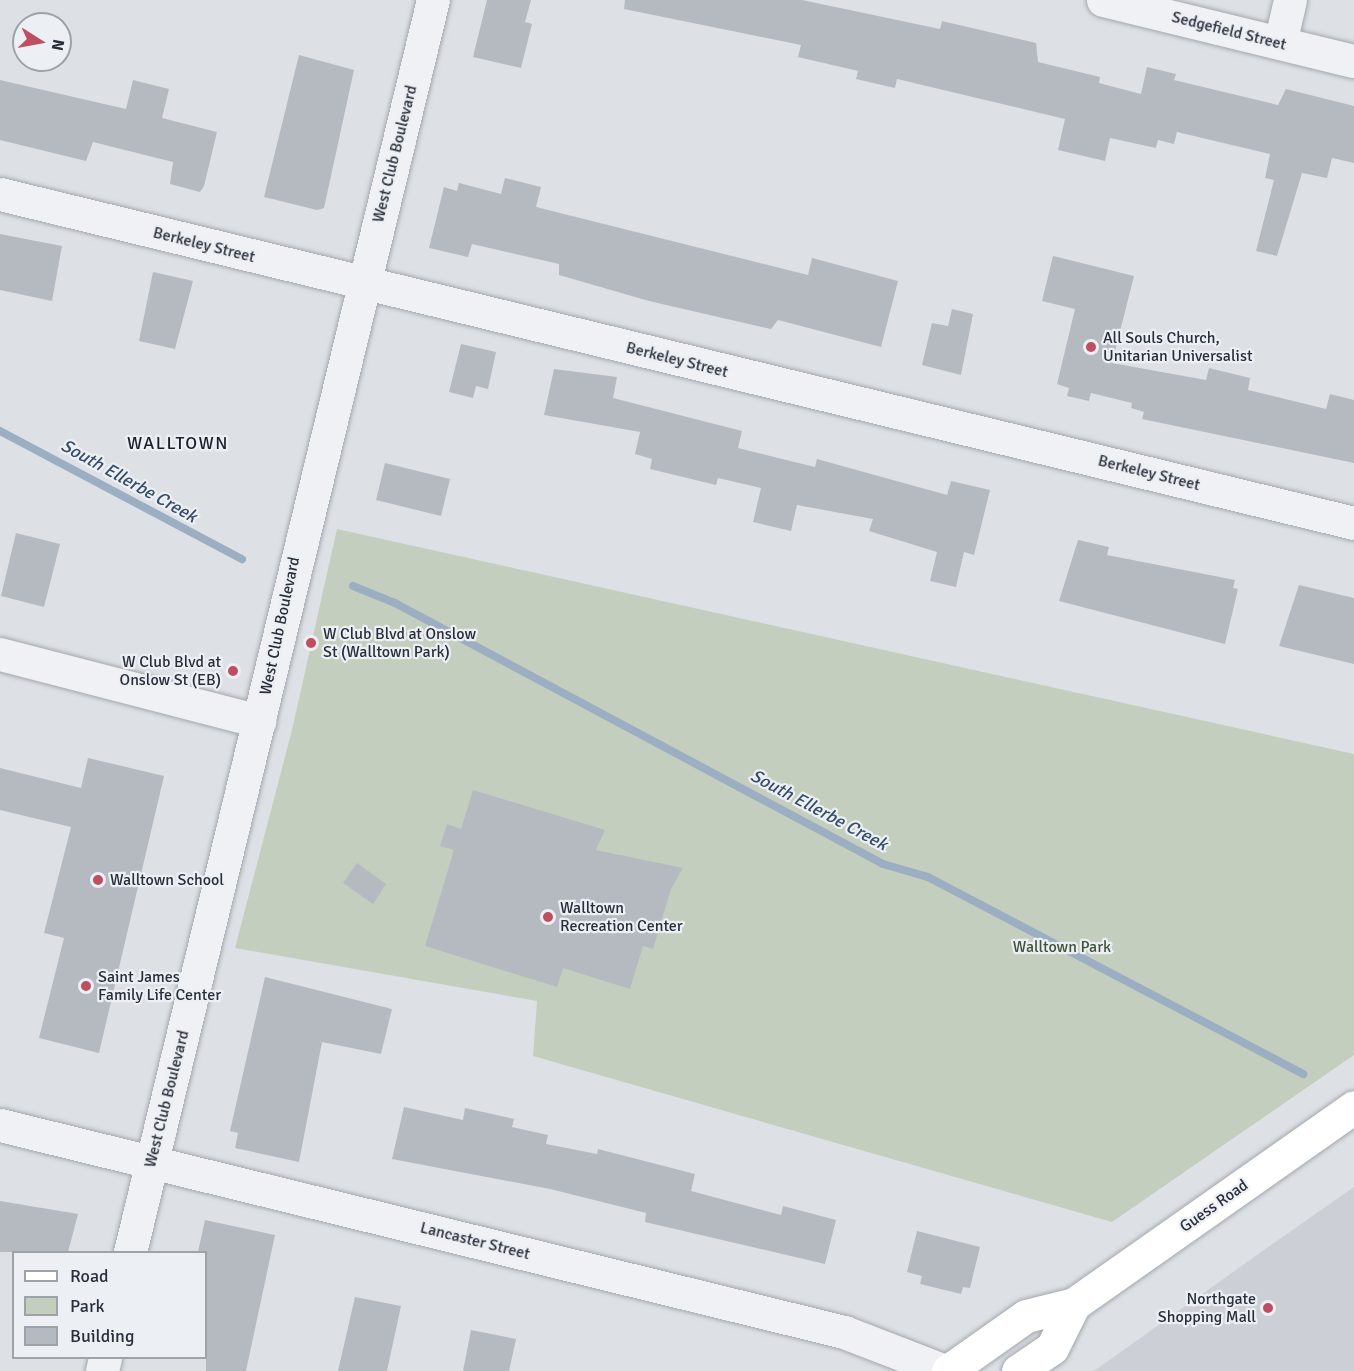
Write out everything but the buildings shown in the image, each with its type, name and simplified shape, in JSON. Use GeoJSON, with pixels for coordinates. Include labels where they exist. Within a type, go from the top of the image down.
{"type":"FeatureCollection","features":[{"type":"Feature","properties":{"kind":"main road","name":"Guess Road"},"geometry":{"type":"LineString","coordinates":[[946,1371],[1026,1316],[1074,1304],[1354,1107]]}},
{"type":"Feature","properties":{"kind":"main road","name":"Guess Road"},"geometry":{"type":"LineString","coordinates":[[1018,1371],[1052,1348],[1074,1304]]}},
{"type":"Feature","properties":{"kind":"street","name":"West Club Boulevard"},"geometry":{"type":"LineString","coordinates":[[130,1251],[260,722],[362,284],[433,0]]}},
{"type":"Feature","properties":{"kind":"street","name":"Sedgefield Street"},"geometry":{"type":"LineString","coordinates":[[1103,0],[1354,61]]}},
{"type":"Feature","properties":{"kind":"street"},"geometry":{"type":"LineString","coordinates":[[1280,43],[1290,0]]}},
{"type":"Feature","properties":{"kind":"street","name":"Berkeley Street"},"geometry":{"type":"LineString","coordinates":[[0,194],[362,284],[1354,523]]}},
{"type":"Feature","properties":{"kind":"street"},"geometry":{"type":"LineString","coordinates":[[0,654],[260,722]]}},
{"type":"Feature","properties":{"kind":"street","name":"Lancaster Street"},"geometry":{"type":"LineString","coordinates":[[0,1125],[844,1332],[946,1371]]}},
{"type":"Feature","properties":{"kind":"shaded area","name":"Northgate Shopping Mall"},"geometry":{"type":"Polygon","coordinates":[[[1354,1187],[1354,1371],[1094,1371],[1271,1245],[1354,1187]]]}},
{"type":"Feature","properties":{"kind":"green space","name":"Walltown Park"},"geometry":{"type":"Polygon","coordinates":[[[337,529],[1354,754],[1354,1055],[1112,1222],[533,1056],[537,1001],[235,948],[292,730],[337,529]]]}},
{"type":"Feature","properties":{"kind":"waterway","name":"South Ellerbe Creek"},"geometry":{"type":"LineString","coordinates":[[0,431],[242,559]]}},
{"type":"Feature","properties":{"kind":"waterway","name":"South Ellerbe Creek"},"geometry":{"type":"LineString","coordinates":[[353,586],[395,603],[883,864],[928,877],[1304,1074]]}},
{"type":"Feature","properties":{"kind":"place","name":"All Souls Church, Unitarian Universalist"},"geometry":{"type":"Point","coordinates":[1091,347]}},
{"type":"Feature","properties":{"kind":"place","name":"W Club Blvd at Onslow St (Walltown Park)"},"geometry":{"type":"Point","coordinates":[311,643]}},
{"type":"Feature","properties":{"kind":"place","name":"W Club Blvd at Onslow St (EB)"},"geometry":{"type":"Point","coordinates":[233,671]}},
{"type":"Feature","properties":{"kind":"place","name":"Walltown School"},"geometry":{"type":"Point","coordinates":[98,880]}},
{"type":"Feature","properties":{"kind":"place","name":"Walltown Recreation Center"},"geometry":{"type":"Point","coordinates":[548,917]}},
{"type":"Feature","properties":{"kind":"place","name":"Saint James Family Life Center"},"geometry":{"type":"Point","coordinates":[86,986]}},
{"type":"Feature","properties":{"kind":"place","name":"Northgate Shopping Mall"},"geometry":{"type":"Point","coordinates":[1268,1308]}},
{"type":"Feature","properties":{"kind":"district","name":"WALLTOWN"},"geometry":{"type":"Point","coordinates":[178,443]}}]}
